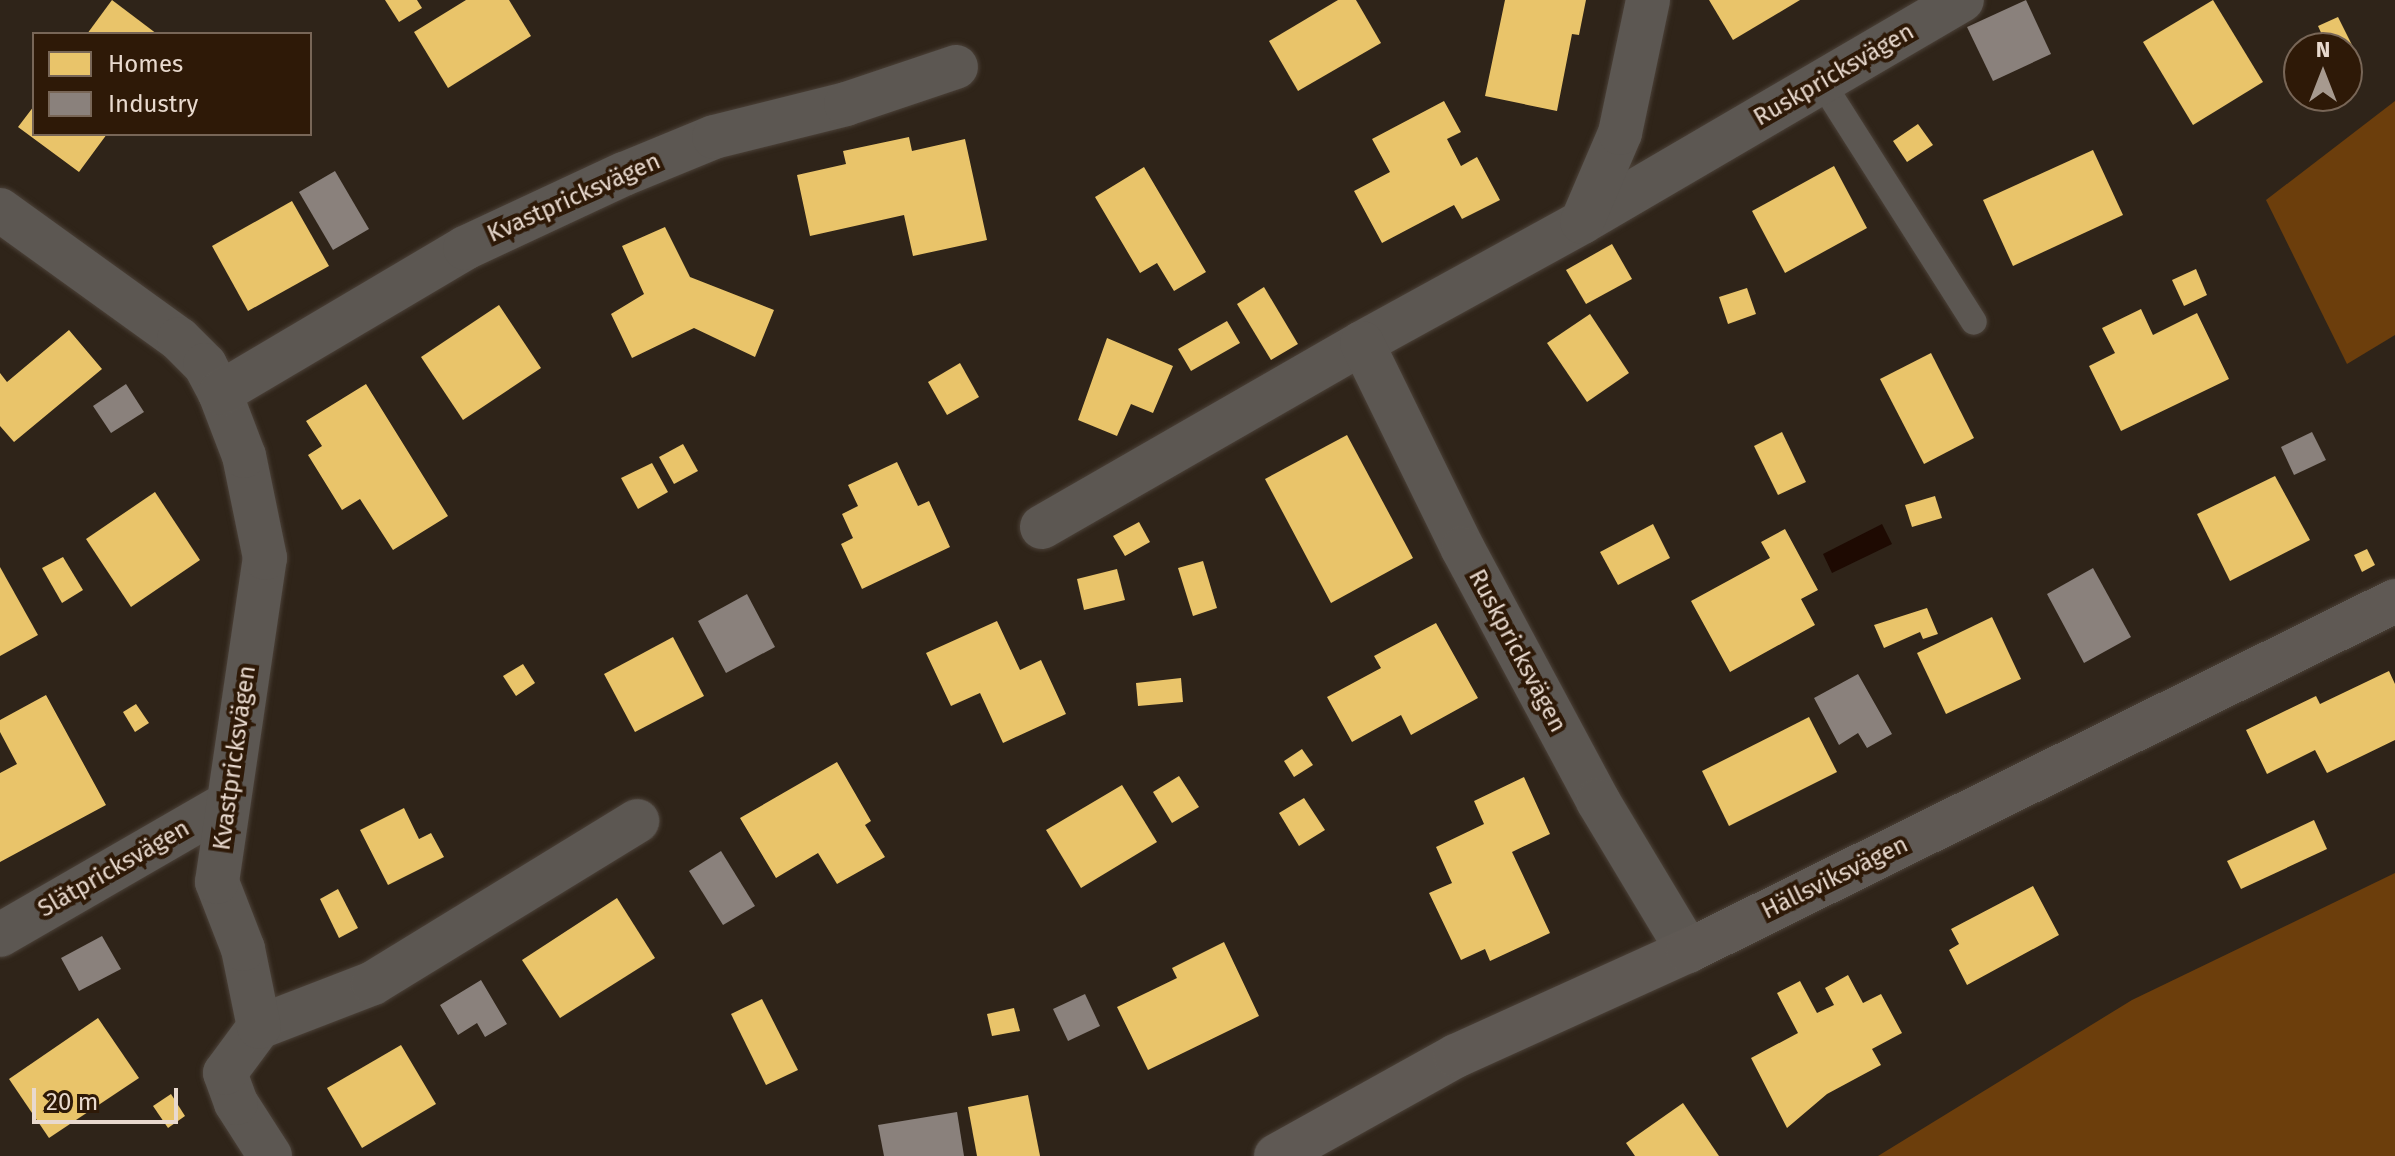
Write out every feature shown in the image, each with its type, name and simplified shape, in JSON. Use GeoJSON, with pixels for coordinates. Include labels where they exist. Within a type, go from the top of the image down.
{"type":"FeatureCollection","features":[{"type":"Feature","properties":{"kind":"street"},"geometry":{"type":"LineString","coordinates":[[1582,222],[1620,133],[1648,0]]}},
{"type":"Feature","properties":{"kind":"street","name":"Ruskpricksvägen"},"geometry":{"type":"LineString","coordinates":[[1042,527],[1362,343],[1582,222],[1962,0]]}},
{"type":"Feature","properties":{"kind":"street","name":"Kvastpricksvägen"},"geometry":{"type":"LineString","coordinates":[[220,393],[465,248],[624,174],[714,137],[846,104],[956,67]]}},
{"type":"Feature","properties":{"kind":"street","name":"Kvastpricksvägen"},"geometry":{"type":"LineString","coordinates":[[0,210],[179,339],[205,365],[220,393],[244,456],[265,558],[217,882],[243,949],[259,1027]]}},
{"type":"Feature","properties":{"kind":"street","name":"Ruskpricksvägen"},"geometry":{"type":"LineString","coordinates":[[1362,343],[1470,563],[1598,801],[1688,951]]}},
{"type":"Feature","properties":{"kind":"street","name":"Hällsviksvägen"},"geometry":{"type":"LineString","coordinates":[[1276,1156],[1456,1056],[1688,951],[2395,601]]}},
{"type":"Feature","properties":{"kind":"street","name":"Slätpricksvägen"},"geometry":{"type":"LineString","coordinates":[[0,935],[227,804]]}},
{"type":"Feature","properties":{"kind":"street"},"geometry":{"type":"LineString","coordinates":[[270,1156],[236,1103],[225,1073],[259,1027],[373,983],[637,821]]}},
{"type":"Feature","properties":{"kind":"lane"},"geometry":{"type":"LineString","coordinates":[[1821,81],[1974,322]]}},
{"type":"Feature","properties":{"kind":"shaded area"},"geometry":{"type":"Polygon","coordinates":[[[2395,101],[2395,335],[2347,364],[2266,200],[2395,101]]]}},
{"type":"Feature","properties":{"kind":"shaded area"},"geometry":{"type":"Polygon","coordinates":[[[1882,524],[1892,544],[1832,573],[1823,554],[1882,524]]]}},
{"type":"Feature","properties":{"kind":"shaded area"},"geometry":{"type":"Polygon","coordinates":[[[2395,873],[2395,1156],[1878,1156],[2132,1000],[2395,873]]]}},
{"type":"Feature","properties":{"kind":"building: Homes"},"geometry":{"type":"Polygon","coordinates":[[[112,0],[154,32],[88,32],[112,0]]]}},
{"type":"Feature","properties":{"kind":"building: Homes"},"geometry":{"type":"Polygon","coordinates":[[[385,0],[417,0],[422,8],[399,22],[385,0]]]}},
{"type":"Feature","properties":{"kind":"building: Homes"},"geometry":{"type":"Polygon","coordinates":[[[466,0],[509,0],[531,36],[448,88],[414,32],[466,0]]]}},
{"type":"Feature","properties":{"kind":"building: Homes"},"geometry":{"type":"Polygon","coordinates":[[[1338,0],[1356,0],[1381,43],[1298,91],[1269,41],[1338,0]]]}},
{"type":"Feature","properties":{"kind":"building: Homes"},"geometry":{"type":"Polygon","coordinates":[[[1505,0],[1586,0],[1579,35],[1572,34],[1557,111],[1485,96],[1505,0]]]}},
{"type":"Feature","properties":{"kind":"building: Homes"},"geometry":{"type":"Polygon","coordinates":[[[1709,0],[1800,0],[1733,40],[1709,0]]]}},
{"type":"Feature","properties":{"kind":"building: Homes"},"geometry":{"type":"Polygon","coordinates":[[[2213,0],[2263,82],[2193,125],[2143,42],[2213,0]]]}},
{"type":"Feature","properties":{"kind":"building: Homes"},"geometry":{"type":"Polygon","coordinates":[[[2338,17],[2346,32],[2321,32],[2318,26],[2338,17]]]}},
{"type":"Feature","properties":{"kind":"building: Homes"},"geometry":{"type":"Polygon","coordinates":[[[1444,101],[1461,132],[1447,139],[1461,166],[1477,157],[1500,200],[1462,219],[1454,205],[1382,243],[1354,191],[1390,172],[1372,139],[1444,101]]]}},
{"type":"Feature","properties":{"kind":"building: Homes"},"geometry":{"type":"Polygon","coordinates":[[[32,109],[32,136],[106,136],[79,172],[18,127],[32,109]]]}},
{"type":"Feature","properties":{"kind":"building: Homes"},"geometry":{"type":"Polygon","coordinates":[[[1918,124],[1933,145],[1907,162],[1893,141],[1918,124]]]}},
{"type":"Feature","properties":{"kind":"building: Homes"},"geometry":{"type":"Polygon","coordinates":[[[909,137],[912,151],[965,139],[987,240],[913,256],[904,215],[810,236],[797,175],[846,164],[843,151],[909,137]]]}},
{"type":"Feature","properties":{"kind":"building: Homes"},"geometry":{"type":"Polygon","coordinates":[[[2093,150],[2123,215],[2013,266],[1983,200],[2093,150]]]}},
{"type":"Feature","properties":{"kind":"building: Homes"},"geometry":{"type":"Polygon","coordinates":[[[1834,166],[1867,228],[1785,273],[1752,211],[1834,166]]]}},
{"type":"Feature","properties":{"kind":"building: Homes"},"geometry":{"type":"Polygon","coordinates":[[[1144,167],[1206,272],[1174,291],[1157,263],[1140,273],[1095,197],[1144,167]]]}},
{"type":"Feature","properties":{"kind":"building: Homes"},"geometry":{"type":"Polygon","coordinates":[[[292,201],[329,266],[248,311],[212,246],[292,201]]]}},
{"type":"Feature","properties":{"kind":"building: Homes"},"geometry":{"type":"Polygon","coordinates":[[[665,227],[690,277],[774,310],[755,357],[694,328],[632,358],[611,314],[644,294],[622,246],[665,227]]]}},
{"type":"Feature","properties":{"kind":"building: Homes"},"geometry":{"type":"Polygon","coordinates":[[[1612,244],[1632,279],[1586,304],[1566,270],[1612,244]]]}},
{"type":"Feature","properties":{"kind":"building: Homes"},"geometry":{"type":"Polygon","coordinates":[[[2196,269],[2207,295],[2184,306],[2172,280],[2196,269]]]}},
{"type":"Feature","properties":{"kind":"building: Homes"},"geometry":{"type":"Polygon","coordinates":[[[1264,287],[1298,344],[1271,360],[1237,304],[1264,287]]]}},
{"type":"Feature","properties":{"kind":"building: Homes"},"geometry":{"type":"Polygon","coordinates":[[[1747,288],[1756,314],[1728,324],[1719,297],[1747,288]]]}},
{"type":"Feature","properties":{"kind":"building: Homes"},"geometry":{"type":"Polygon","coordinates":[[[499,305],[541,368],[463,420],[421,357],[499,305]]]}},
{"type":"Feature","properties":{"kind":"building: Homes"},"geometry":{"type":"Polygon","coordinates":[[[2141,309],[2153,335],[2197,313],[2229,379],[2121,431],[2089,366],[2115,353],[2102,328],[2141,309]]]}},
{"type":"Feature","properties":{"kind":"building: Homes"},"geometry":{"type":"Polygon","coordinates":[[[1590,314],[1629,373],[1587,402],[1547,343],[1590,314]]]}},
{"type":"Feature","properties":{"kind":"building: Homes"},"geometry":{"type":"Polygon","coordinates":[[[1227,321],[1240,343],[1191,371],[1178,349],[1227,321]]]}},
{"type":"Feature","properties":{"kind":"building: Homes"},"geometry":{"type":"Polygon","coordinates":[[[69,330],[102,369],[14,442],[0,426],[0,373],[7,382],[69,330]]]}},
{"type":"Feature","properties":{"kind":"building: Homes"},"geometry":{"type":"Polygon","coordinates":[[[1107,338],[1173,366],[1153,413],[1131,404],[1117,436],[1078,420],[1107,338]]]}},
{"type":"Feature","properties":{"kind":"building: Homes"},"geometry":{"type":"Polygon","coordinates":[[[1931,353],[1974,438],[1924,464],[1880,379],[1931,353]]]}},
{"type":"Feature","properties":{"kind":"building: Homes"},"geometry":{"type":"Polygon","coordinates":[[[960,363],[979,397],[947,415],[928,382],[960,363]]]}},
{"type":"Feature","properties":{"kind":"building: Homes"},"geometry":{"type":"Polygon","coordinates":[[[366,384],[448,516],[393,550],[360,499],[342,510],[308,455],[322,446],[306,421],[366,384]]]}},
{"type":"Feature","properties":{"kind":"building: Homes"},"geometry":{"type":"Polygon","coordinates":[[[1782,432],[1806,482],[1778,495],[1754,446],[1782,432]]]}},
{"type":"Feature","properties":{"kind":"building: Homes"},"geometry":{"type":"Polygon","coordinates":[[[1347,435],[1413,558],[1331,603],[1265,479],[1347,435]]]}},
{"type":"Feature","properties":{"kind":"building: Homes"},"geometry":{"type":"Polygon","coordinates":[[[683,444],[698,471],[674,484],[659,457],[683,444]]]}},
{"type":"Feature","properties":{"kind":"building: Homes"},"geometry":{"type":"Polygon","coordinates":[[[897,462],[918,506],[929,501],[950,547],[862,589],[841,544],[853,538],[842,514],[858,506],[848,485],[897,462]]]}},
{"type":"Feature","properties":{"kind":"building: Homes"},"geometry":{"type":"Polygon","coordinates":[[[652,463],[668,492],[638,509],[621,478],[652,463]]]}},
{"type":"Feature","properties":{"kind":"building: Homes"},"geometry":{"type":"Polygon","coordinates":[[[2275,476],[2310,540],[2230,581],[2197,514],[2275,476]]]}},
{"type":"Feature","properties":{"kind":"building: Homes"},"geometry":{"type":"Polygon","coordinates":[[[155,492],[200,560],[131,607],[86,539],[155,492]]]}},
{"type":"Feature","properties":{"kind":"building: Homes"},"geometry":{"type":"Polygon","coordinates":[[[1935,496],[1942,518],[1912,527],[1905,505],[1935,496]]]}},
{"type":"Feature","properties":{"kind":"building: Homes"},"geometry":{"type":"Polygon","coordinates":[[[1139,522],[1150,542],[1125,556],[1113,536],[1139,522]]]}},
{"type":"Feature","properties":{"kind":"building: Homes"},"geometry":{"type":"Polygon","coordinates":[[[1653,524],[1670,558],[1618,585],[1600,552],[1653,524]]]}},
{"type":"Feature","properties":{"kind":"building: Homes"},"geometry":{"type":"Polygon","coordinates":[[[1785,529],[1818,590],[1801,599],[1815,625],[1730,672],[1691,601],[1770,558],[1761,542],[1785,529]]]}},
{"type":"Feature","properties":{"kind":"building: Homes"},"geometry":{"type":"Polygon","coordinates":[[[2367,549],[2375,565],[2362,572],[2354,555],[2367,549]]]}},
{"type":"Feature","properties":{"kind":"building: Homes"},"geometry":{"type":"Polygon","coordinates":[[[63,557],[83,590],[62,603],[42,568],[63,557]]]}},
{"type":"Feature","properties":{"kind":"building: Homes"},"geometry":{"type":"Polygon","coordinates":[[[1203,561],[1217,608],[1193,616],[1178,568],[1203,561]]]}},
{"type":"Feature","properties":{"kind":"building: Homes"},"geometry":{"type":"Polygon","coordinates":[[[0,567],[38,635],[0,656],[0,567]]]}},
{"type":"Feature","properties":{"kind":"building: Homes"},"geometry":{"type":"Polygon","coordinates":[[[1117,569],[1125,600],[1084,610],[1077,579],[1117,569]]]}},
{"type":"Feature","properties":{"kind":"building: Homes"},"geometry":{"type":"Polygon","coordinates":[[[1927,608],[1938,634],[1923,639],[1920,632],[1884,648],[1874,625],[1927,608]]]}},
{"type":"Feature","properties":{"kind":"building: Homes"},"geometry":{"type":"Polygon","coordinates":[[[1992,617],[2021,679],[1946,714],[1917,653],[1992,617]]]}},
{"type":"Feature","properties":{"kind":"building: Homes"},"geometry":{"type":"Polygon","coordinates":[[[997,621],[1020,670],[1041,660],[1066,714],[1003,743],[980,693],[951,706],[926,653],[997,621]]]}},
{"type":"Feature","properties":{"kind":"building: Homes"},"geometry":{"type":"Polygon","coordinates":[[[1436,623],[1478,698],[1411,735],[1401,715],[1352,742],[1327,697],[1381,668],[1374,656],[1436,623]]]}},
{"type":"Feature","properties":{"kind":"building: Homes"},"geometry":{"type":"Polygon","coordinates":[[[673,637],[704,696],[635,732],[604,674],[673,637]]]}},
{"type":"Feature","properties":{"kind":"building: Homes"},"geometry":{"type":"Polygon","coordinates":[[[523,664],[535,683],[516,696],[503,676],[523,664]]]}},
{"type":"Feature","properties":{"kind":"building: Homes"},"geometry":{"type":"Polygon","coordinates":[[[2389,671],[2395,684],[2395,740],[2327,773],[2315,750],[2267,774],[2246,730],[2316,696],[2320,704],[2389,671]]]}},
{"type":"Feature","properties":{"kind":"building: Homes"},"geometry":{"type":"Polygon","coordinates":[[[1181,678],[1183,702],[1138,706],[1136,683],[1181,678]]]}},
{"type":"Feature","properties":{"kind":"building: Homes"},"geometry":{"type":"Polygon","coordinates":[[[46,695],[106,805],[0,862],[0,773],[17,764],[0,732],[0,720],[46,695]]]}},
{"type":"Feature","properties":{"kind":"building: Homes"},"geometry":{"type":"Polygon","coordinates":[[[136,704],[149,723],[135,732],[123,712],[136,704]]]}},
{"type":"Feature","properties":{"kind":"building: Homes"},"geometry":{"type":"Polygon","coordinates":[[[1809,717],[1837,772],[1729,826],[1702,771],[1809,717]]]}},
{"type":"Feature","properties":{"kind":"building: Homes"},"geometry":{"type":"Polygon","coordinates":[[[1302,749],[1313,765],[1294,777],[1284,761],[1302,749]]]}},
{"type":"Feature","properties":{"kind":"building: Homes"},"geometry":{"type":"Polygon","coordinates":[[[837,762],[871,821],[865,825],[885,857],[837,884],[818,853],[776,878],[740,818],[837,762]]]}},
{"type":"Feature","properties":{"kind":"building: Homes"},"geometry":{"type":"Polygon","coordinates":[[[1179,776],[1199,807],[1172,823],[1153,792],[1179,776]]]}},
{"type":"Feature","properties":{"kind":"building: Homes"},"geometry":{"type":"Polygon","coordinates":[[[1524,777],[1550,834],[1512,852],[1550,933],[1490,961],[1485,949],[1461,960],[1429,893],[1452,883],[1436,847],[1484,824],[1474,801],[1524,777]]]}},
{"type":"Feature","properties":{"kind":"building: Homes"},"geometry":{"type":"Polygon","coordinates":[[[1122,785],[1157,842],[1081,888],[1046,830],[1122,785]]]}},
{"type":"Feature","properties":{"kind":"building: Homes"},"geometry":{"type":"Polygon","coordinates":[[[1304,798],[1325,830],[1299,846],[1279,813],[1304,798]]]}},
{"type":"Feature","properties":{"kind":"building: Homes"},"geometry":{"type":"Polygon","coordinates":[[[404,808],[419,839],[431,833],[444,857],[388,885],[360,830],[404,808]]]}},
{"type":"Feature","properties":{"kind":"building: Homes"},"geometry":{"type":"Polygon","coordinates":[[[2314,820],[2327,849],[2241,889],[2227,861],[2314,820]]]}},
{"type":"Feature","properties":{"kind":"building: Homes"},"geometry":{"type":"Polygon","coordinates":[[[2033,886],[2059,935],[1967,985],[1949,950],[1959,944],[1951,929],[2033,886]]]}},
{"type":"Feature","properties":{"kind":"building: Homes"},"geometry":{"type":"Polygon","coordinates":[[[338,889],[358,928],[339,938],[320,899],[338,889]]]}},
{"type":"Feature","properties":{"kind":"building: Homes"},"geometry":{"type":"Polygon","coordinates":[[[617,898],[655,958],[560,1018],[522,960],[617,898]]]}},
{"type":"Feature","properties":{"kind":"building: Homes"},"geometry":{"type":"Polygon","coordinates":[[[1224,942],[1259,1016],[1148,1070],[1117,1007],[1177,978],[1172,968],[1224,942]]]}},
{"type":"Feature","properties":{"kind":"building: Homes"},"geometry":{"type":"Polygon","coordinates":[[[1848,975],[1863,1003],[1881,994],[1902,1033],[1872,1049],[1881,1065],[1827,1094],[1787,1128],[1751,1058],[1798,1033],[1777,993],[1800,981],[1817,1013],[1834,1005],[1825,988],[1848,975]]]}},
{"type":"Feature","properties":{"kind":"building: Homes"},"geometry":{"type":"Polygon","coordinates":[[[762,999],[798,1070],[766,1085],[731,1014],[762,999]]]}},
{"type":"Feature","properties":{"kind":"building: Homes"},"geometry":{"type":"Polygon","coordinates":[[[1014,1008],[1020,1031],[992,1036],[987,1014],[1014,1008]]]}},
{"type":"Feature","properties":{"kind":"building: Homes"},"geometry":{"type":"Polygon","coordinates":[[[98,1018],[139,1078],[49,1138],[9,1079],[98,1018]]]}},
{"type":"Feature","properties":{"kind":"building: Homes"},"geometry":{"type":"Polygon","coordinates":[[[401,1045],[436,1104],[362,1148],[327,1088],[401,1045]]]}},
{"type":"Feature","properties":{"kind":"building: Homes"},"geometry":{"type":"Polygon","coordinates":[[[171,1094],[185,1116],[168,1128],[153,1106],[171,1094]]]}},
{"type":"Feature","properties":{"kind":"building: Homes"},"geometry":{"type":"Polygon","coordinates":[[[1028,1095],[1040,1156],[977,1156],[968,1107],[1028,1095]]]}},
{"type":"Feature","properties":{"kind":"building: Homes"},"geometry":{"type":"Polygon","coordinates":[[[1683,1103],[1719,1156],[1635,1156],[1626,1143],[1683,1103]]]}},
{"type":"Feature","properties":{"kind":"building: Industry"},"geometry":{"type":"Polygon","coordinates":[[[2026,0],[2051,54],[1993,81],[1967,27],[2026,0]]]}},
{"type":"Feature","properties":{"kind":"building: Industry"},"geometry":{"type":"Polygon","coordinates":[[[335,171],[369,229],[333,250],[299,192],[335,171]]]}},
{"type":"Feature","properties":{"kind":"building: Industry"},"geometry":{"type":"Polygon","coordinates":[[[126,384],[144,412],[111,433],[93,406],[126,384]]]}},
{"type":"Feature","properties":{"kind":"building: Industry"},"geometry":{"type":"Polygon","coordinates":[[[2312,432],[2326,460],[2294,475],[2281,447],[2312,432]]]}},
{"type":"Feature","properties":{"kind":"building: Industry"},"geometry":{"type":"Polygon","coordinates":[[[2093,568],[2131,637],[2084,663],[2047,594],[2093,568]]]}},
{"type":"Feature","properties":{"kind":"building: Industry"},"geometry":{"type":"Polygon","coordinates":[[[747,594],[775,647],[726,673],[698,621],[747,594]]]}},
{"type":"Feature","properties":{"kind":"building: Industry"},"geometry":{"type":"Polygon","coordinates":[[[1858,674],[1892,734],[1867,748],[1858,733],[1839,745],[1814,698],[1858,674]]]}},
{"type":"Feature","properties":{"kind":"building: Industry"},"geometry":{"type":"Polygon","coordinates":[[[721,851],[755,906],[723,925],[689,871],[721,851]]]}},
{"type":"Feature","properties":{"kind":"building: Industry"},"geometry":{"type":"Polygon","coordinates":[[[102,936],[121,969],[79,991],[61,958],[102,936]]]}},
{"type":"Feature","properties":{"kind":"building: Industry"},"geometry":{"type":"Polygon","coordinates":[[[481,980],[507,1024],[485,1037],[477,1023],[458,1035],[440,1005],[481,980]]]}},
{"type":"Feature","properties":{"kind":"building: Industry"},"geometry":{"type":"Polygon","coordinates":[[[1085,994],[1100,1026],[1068,1041],[1053,1009],[1085,994]]]}},
{"type":"Feature","properties":{"kind":"building: Industry"},"geometry":{"type":"Polygon","coordinates":[[[957,1112],[964,1156],[884,1156],[878,1125],[957,1112]]]}}]}
